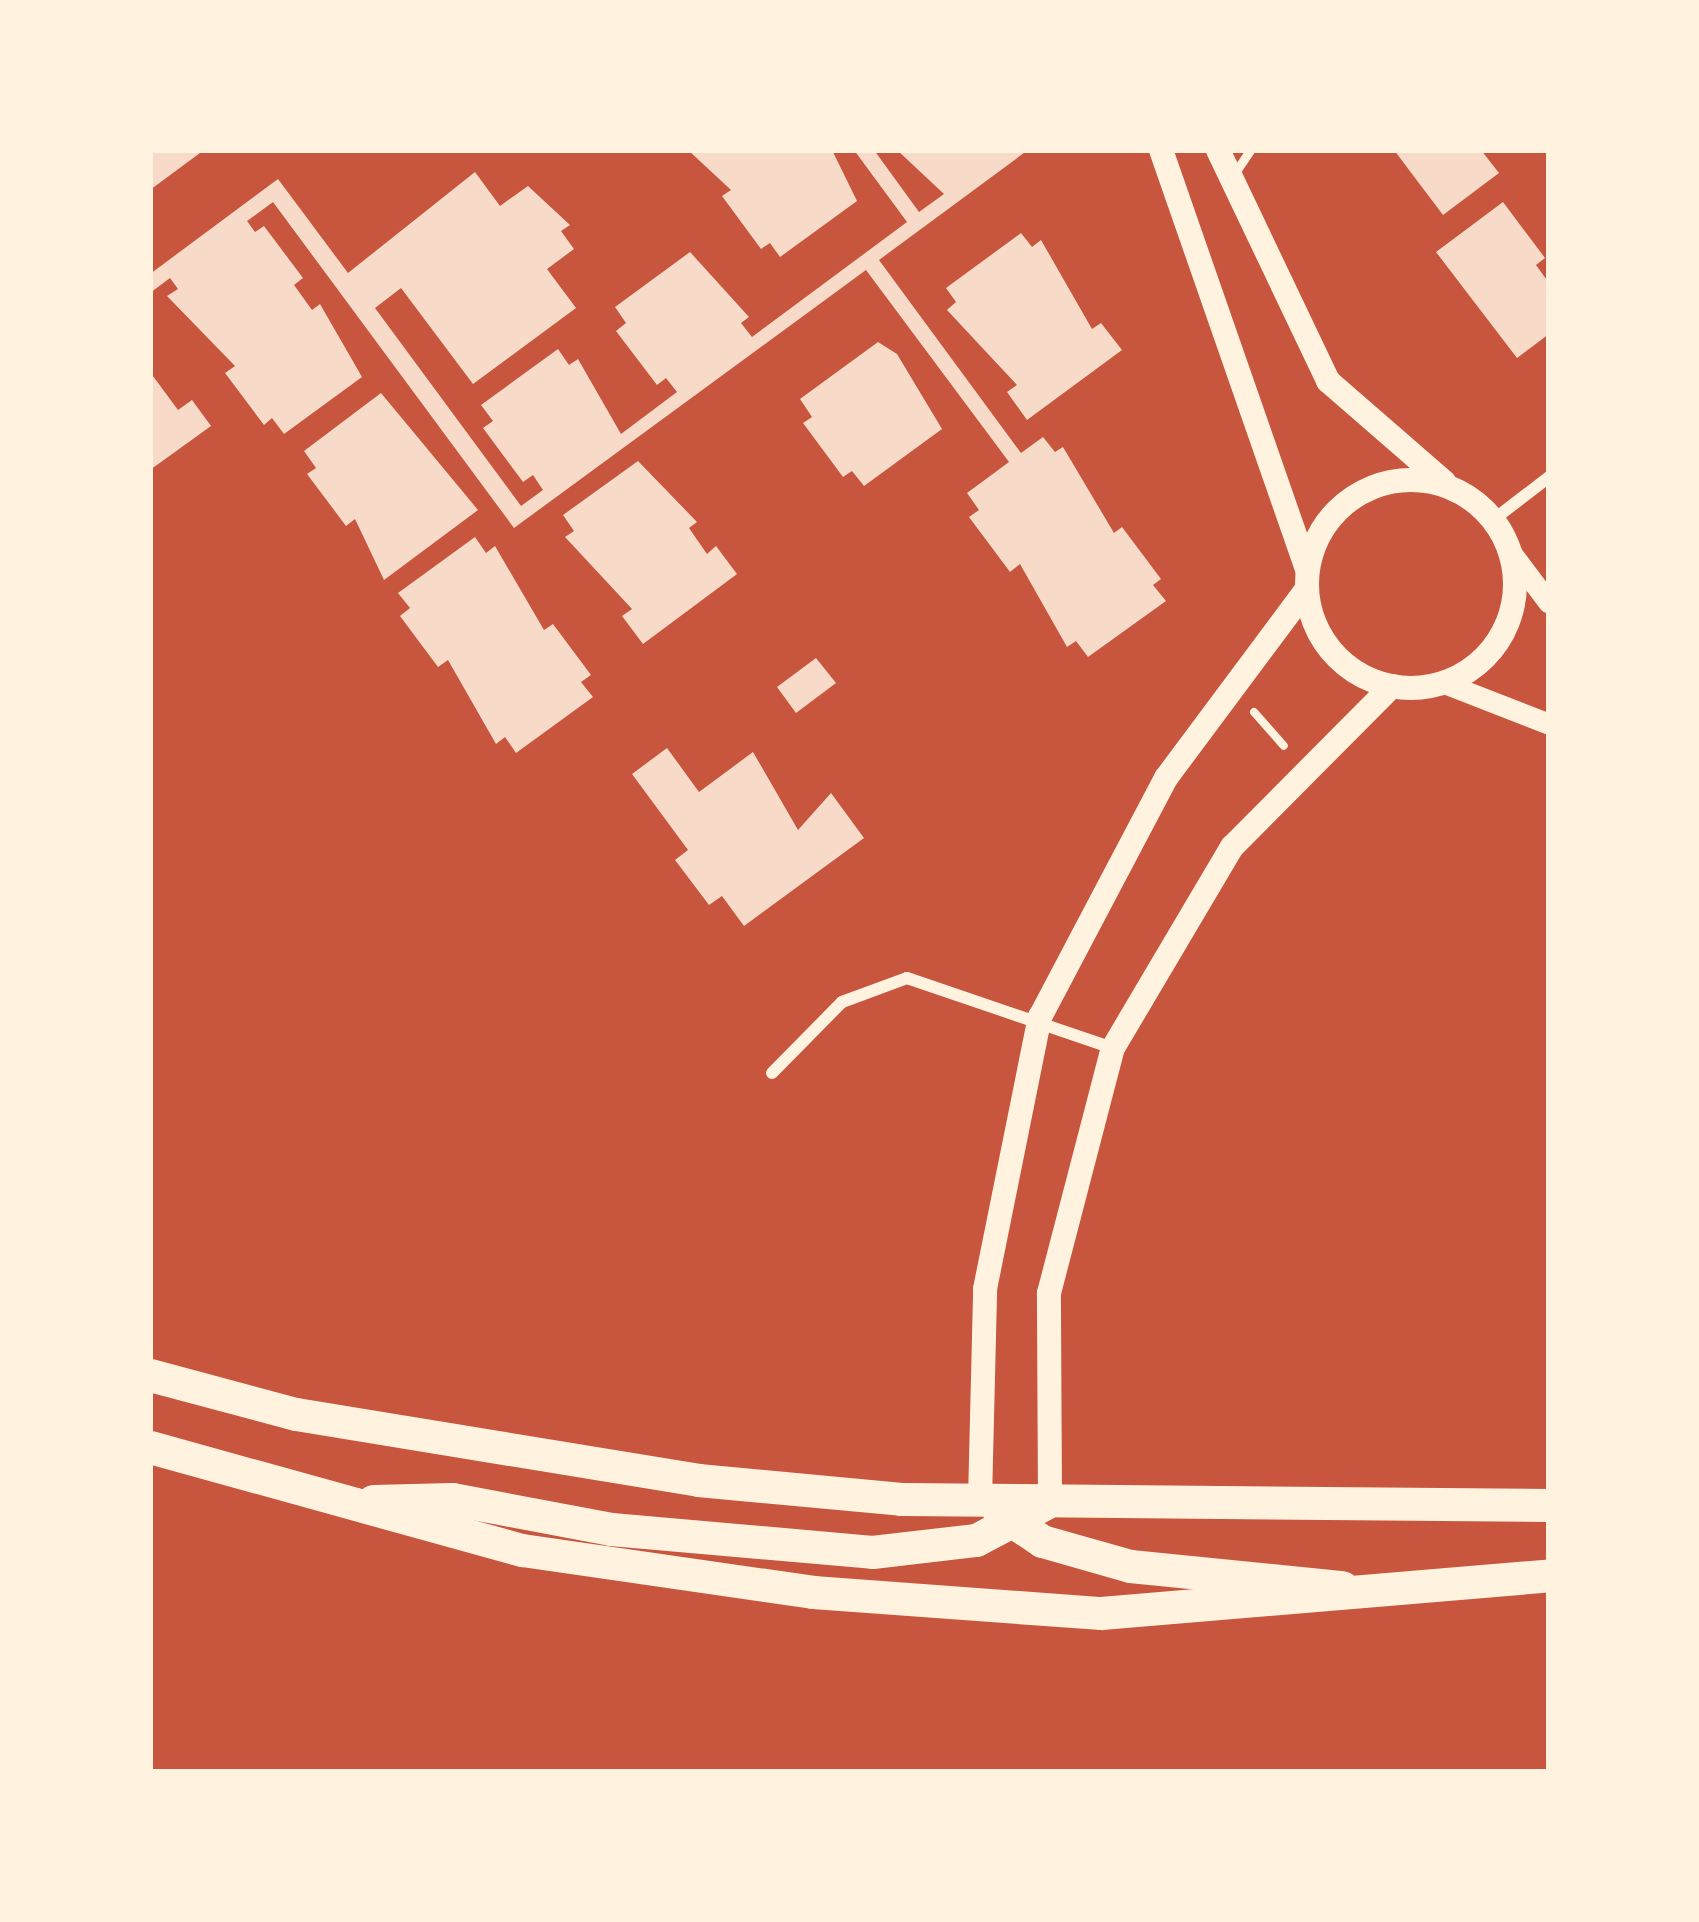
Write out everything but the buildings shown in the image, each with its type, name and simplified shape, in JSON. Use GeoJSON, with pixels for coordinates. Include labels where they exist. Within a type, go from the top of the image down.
{"type":"FeatureCollection","features":[{"type":"Feature","properties":{"kind":"highway"},"geometry":{"type":"LineString","coordinates":[[150,1375],[296,1414],[698,1480],[980,1500],[1549,1505]]}},
{"type":"Feature","properties":{"kind":"highway"},"geometry":{"type":"LineString","coordinates":[[150,1447],[335,1502],[522,1550],[813,1592],[1101,1613],[1385,1596],[1549,1575]]}},
{"type":"Feature","properties":{"kind":"highway"},"geometry":{"type":"LineString","coordinates":[[335,1502],[452,1499],[611,1528],[872,1552],[976,1540],[1050,1501]]}},
{"type":"Feature","properties":{"kind":"highway"},"geometry":{"type":"LineString","coordinates":[[980,1500],[1012,1521],[1130,1566],[1385,1596]]}},
{"type":"Feature","properties":{"kind":"main road"},"geometry":{"type":"LineString","coordinates":[[1161,150],[1307,580],[1342,662],[1392,686],[1444,683],[1505,630],[1510,550],[1493,520],[1328,381],[1234,174],[1218,150]]}},
{"type":"Feature","properties":{"kind":"main road"},"geometry":{"type":"LineString","coordinates":[[980,1500],[985,1289],[1040,1017],[1166,778],[1307,580],[1328,521],[1372,487],[1453,489]]}},
{"type":"Feature","properties":{"kind":"main road"},"geometry":{"type":"LineString","coordinates":[[1050,1501],[1049,1293],[1113,1048],[1168,939],[1232,847],[1392,686]]}},
{"type":"Feature","properties":{"kind":"street"},"geometry":{"type":"LineString","coordinates":[[1493,520],[1549,477]]}},
{"type":"Feature","properties":{"kind":"street"},"geometry":{"type":"LineString","coordinates":[[1510,550],[1549,603]]}},
{"type":"Feature","properties":{"kind":"street"},"geometry":{"type":"LineString","coordinates":[[1444,683],[1549,724]]}},
{"type":"Feature","properties":{"kind":"street"},"geometry":{"type":"LineString","coordinates":[[772,1073],[842,1002],[908,978],[1040,1017],[1113,1048]]}},
{"type":"Feature","properties":{"kind":"lane"},"geometry":{"type":"LineString","coordinates":[[1234,174],[1250,150]]}},
{"type":"Feature","properties":{"kind":"path"},"geometry":{"type":"LineString","coordinates":[[1250,707],[1284,745]]}}]}
